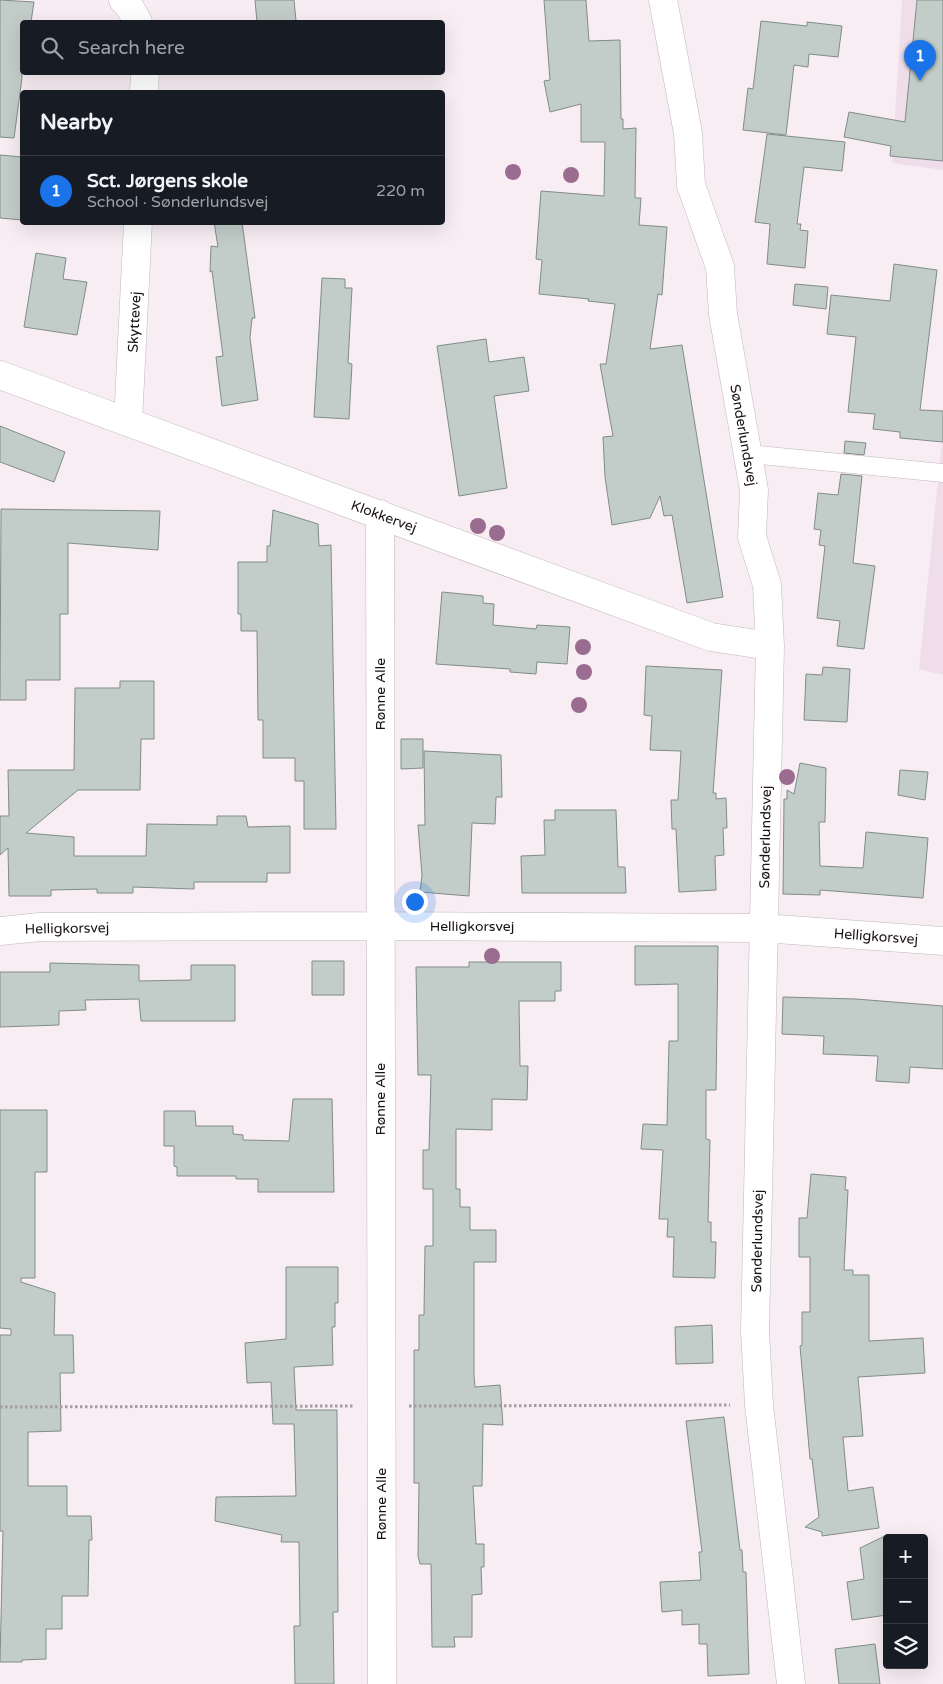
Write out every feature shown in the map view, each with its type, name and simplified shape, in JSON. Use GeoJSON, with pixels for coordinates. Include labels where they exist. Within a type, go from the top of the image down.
{"type":"FeatureCollection","features":[{"type":"Feature","properties":{"kind":"street"},"geometry":{"type":"LineString","coordinates":[[123,0],[129,6],[137,20]]}},
{"type":"Feature","properties":{"kind":"street","name":"Sønderlundsvej"},"geometry":{"type":"LineString","coordinates":[[663,0],[688,133],[691,185],[720,267],[723,314],[754,490],[752,537],[767,585],[770,646],[755,1331],[758,1405],[791,1684]]}},
{"type":"Feature","properties":{"kind":"street"},"geometry":{"type":"LineString","coordinates":[[144,90],[145,75]]}},
{"type":"Feature","properties":{"kind":"street","name":"Skyttevej"},"geometry":{"type":"LineString","coordinates":[[128,422],[138,225]]}},
{"type":"Feature","properties":{"kind":"street","name":"Klokkervej"},"geometry":{"type":"LineString","coordinates":[[0,375],[711,637],[770,646]]}},
{"type":"Feature","properties":{"kind":"street","name":"Rønne Alle"},"geometry":{"type":"LineString","coordinates":[[380,514],[382,1684]]}},
{"type":"Feature","properties":{"kind":"street","name":"Helligkorsvej"},"geometry":{"type":"LineString","coordinates":[[0,931],[40,927],[763,928],[943,941]]}},
{"type":"Feature","properties":{"kind":"lane"},"geometry":{"type":"LineString","coordinates":[[749,454],[943,473]]}},
{"type":"Feature","properties":{"kind":"shaded area"},"geometry":{"type":"Polygon","coordinates":[[[902,0],[943,0],[943,170],[892,163],[902,0]]]}},
{"type":"Feature","properties":{"kind":"shaded area"},"geometry":{"type":"Polygon","coordinates":[[[943,430],[943,675],[919,669],[943,430]]]}},
{"type":"Feature","properties":{"kind":"building"},"geometry":{"type":"Polygon","coordinates":[[[0,0],[34,2],[31,20],[20,20],[20,75],[22,75],[22,78],[14,138],[0,137],[0,0]]]}},
{"type":"Feature","properties":{"kind":"building"},"geometry":{"type":"Polygon","coordinates":[[[255,0],[294,0],[296,20],[257,20],[255,0]]]}},
{"type":"Feature","properties":{"kind":"building"},"geometry":{"type":"Polygon","coordinates":[[[544,0],[586,0],[589,41],[620,40],[621,119],[623,119],[623,129],[636,128],[635,198],[641,198],[639,225],[667,227],[662,295],[658,294],[650,349],[682,345],[723,597],[687,603],[672,515],[664,516],[660,496],[650,518],[612,525],[605,477],[603,437],[613,436],[600,364],[606,364],[615,304],[588,301],[589,299],[539,294],[542,260],[536,259],[541,191],[604,196],[605,142],[581,142],[581,104],[550,112],[544,81],[550,80],[544,0]]]}},
{"type":"Feature","properties":{"kind":"building"},"geometry":{"type":"Polygon","coordinates":[[[917,0],[943,0],[943,161],[890,156],[891,146],[844,137],[849,112],[905,122],[917,0]]]}},
{"type":"Feature","properties":{"kind":"building"},"geometry":{"type":"Polygon","coordinates":[[[761,21],[807,26],[807,22],[842,26],[838,57],[809,54],[808,67],[794,65],[786,135],[743,130],[748,88],[753,89],[761,21]]]}},
{"type":"Feature","properties":{"kind":"building"},"geometry":{"type":"Polygon","coordinates":[[[767,134],[845,142],[842,171],[804,167],[797,224],[801,224],[800,230],[808,231],[805,268],[767,264],[770,224],[755,222],[767,134]]]}},
{"type":"Feature","properties":{"kind":"building"},"geometry":{"type":"Polygon","coordinates":[[[0,155],[20,157],[20,220],[0,218],[0,155]]]}},
{"type":"Feature","properties":{"kind":"building"},"geometry":{"type":"Polygon","coordinates":[[[214,225],[242,225],[255,318],[252,318],[250,338],[258,400],[222,406],[216,357],[223,356],[212,271],[210,272],[211,246],[218,247],[214,225]]]}},
{"type":"Feature","properties":{"kind":"building"},"geometry":{"type":"Polygon","coordinates":[[[36,253],[66,258],[63,279],[87,282],[77,335],[24,327],[36,253]]]}},
{"type":"Feature","properties":{"kind":"building"},"geometry":{"type":"Polygon","coordinates":[[[894,264],[937,270],[920,410],[943,411],[943,442],[900,438],[900,432],[873,429],[875,414],[848,412],[856,337],[827,334],[831,295],[890,301],[894,264]]]}},
{"type":"Feature","properties":{"kind":"building"},"geometry":{"type":"Polygon","coordinates":[[[322,278],[345,279],[345,288],[352,288],[348,363],[352,364],[349,419],[314,417],[322,278]]]}},
{"type":"Feature","properties":{"kind":"building"},"geometry":{"type":"Polygon","coordinates":[[[795,284],[828,287],[826,309],[793,305],[795,284]]]}},
{"type":"Feature","properties":{"kind":"building"},"geometry":{"type":"Polygon","coordinates":[[[486,339],[489,362],[524,357],[529,391],[494,396],[507,488],[459,496],[437,346],[486,339]]]}},
{"type":"Feature","properties":{"kind":"building"},"geometry":{"type":"Polygon","coordinates":[[[0,426],[65,452],[54,482],[0,462],[0,426]]]}},
{"type":"Feature","properties":{"kind":"building"},"geometry":{"type":"Polygon","coordinates":[[[845,441],[866,443],[864,455],[844,453],[845,441]]]}},
{"type":"Feature","properties":{"kind":"building"},"geometry":{"type":"Polygon","coordinates":[[[841,474],[862,476],[853,563],[875,566],[864,649],[837,646],[840,621],[817,618],[825,546],[819,545],[821,530],[814,529],[818,493],[838,495],[841,474]]]}},
{"type":"Feature","properties":{"kind":"building"},"geometry":{"type":"Polygon","coordinates":[[[1,509],[160,511],[158,550],[68,543],[68,614],[60,614],[60,680],[26,680],[26,700],[0,700],[1,509]]]}},
{"type":"Feature","properties":{"kind":"building"},"geometry":{"type":"Polygon","coordinates":[[[273,510],[318,524],[319,546],[331,545],[336,829],[304,829],[304,781],[295,781],[295,758],[263,758],[263,720],[258,720],[257,631],[241,631],[241,614],[238,614],[238,562],[267,562],[267,546],[270,546],[273,510]]]}},
{"type":"Feature","properties":{"kind":"building"},"geometry":{"type":"Polygon","coordinates":[[[442,592],[483,596],[483,603],[494,604],[493,625],[536,629],[537,625],[570,627],[567,664],[537,662],[536,674],[510,672],[510,669],[436,664],[442,592]]]}},
{"type":"Feature","properties":{"kind":"building"},"geometry":{"type":"Polygon","coordinates":[[[646,666],[722,670],[713,793],[716,793],[716,799],[726,798],[727,828],[723,828],[724,855],[715,856],[716,890],[679,892],[676,829],[672,829],[671,800],[678,800],[681,751],[650,750],[652,716],[644,715],[646,666]]]}},
{"type":"Feature","properties":{"kind":"building"},"geometry":{"type":"Polygon","coordinates":[[[823,667],[850,669],[847,722],[804,720],[806,674],[822,675],[823,667]]]}},
{"type":"Feature","properties":{"kind":"building"},"geometry":{"type":"Polygon","coordinates":[[[120,681],[154,681],[154,739],[141,739],[140,790],[78,790],[26,833],[74,837],[74,856],[146,856],[147,824],[217,825],[217,816],[246,816],[248,827],[290,826],[290,873],[267,873],[267,882],[194,882],[194,889],[133,887],[133,893],[97,893],[97,889],[51,890],[51,896],[9,896],[8,848],[0,855],[0,816],[9,816],[8,770],[74,770],[75,688],[120,688],[120,681]]]}},
{"type":"Feature","properties":{"kind":"building"},"geometry":{"type":"Polygon","coordinates":[[[401,739],[423,739],[423,768],[401,769],[401,739]]]}},
{"type":"Feature","properties":{"kind":"building"},"geometry":{"type":"Polygon","coordinates":[[[424,751],[501,755],[502,797],[496,797],[495,824],[472,823],[469,896],[420,892],[422,875],[418,825],[425,825],[424,751]]]}},
{"type":"Feature","properties":{"kind":"building"},"geometry":{"type":"Polygon","coordinates":[[[800,763],[826,768],[825,822],[819,822],[820,866],[863,868],[866,832],[928,838],[923,898],[820,890],[820,895],[783,894],[784,799],[787,799],[787,790],[794,794],[800,763]]]}},
{"type":"Feature","properties":{"kind":"building"},"geometry":{"type":"Polygon","coordinates":[[[900,770],[928,772],[925,800],[898,795],[900,770]]]}},
{"type":"Feature","properties":{"kind":"building"},"geometry":{"type":"Polygon","coordinates":[[[555,810],[616,810],[618,867],[625,867],[626,893],[522,893],[521,856],[545,855],[544,820],[555,820],[555,810]]]}},
{"type":"Feature","properties":{"kind":"building"},"geometry":{"type":"Polygon","coordinates":[[[635,946],[718,946],[716,1090],[706,1090],[706,1139],[710,1140],[708,1222],[711,1222],[711,1242],[716,1242],[715,1278],[673,1277],[674,1237],[667,1237],[668,1219],[659,1219],[663,1150],[641,1149],[643,1124],[667,1125],[669,1041],[678,1041],[678,984],[635,985],[635,946]]]}},
{"type":"Feature","properties":{"kind":"building"},"geometry":{"type":"Polygon","coordinates":[[[312,961],[344,961],[344,995],[312,995],[312,961]]]}},
{"type":"Feature","properties":{"kind":"building"},"geometry":{"type":"Polygon","coordinates":[[[469,962],[561,962],[561,991],[555,991],[555,1001],[519,1001],[520,1066],[528,1066],[527,1100],[492,1099],[492,1130],[456,1129],[456,1189],[460,1189],[460,1207],[470,1207],[470,1230],[496,1230],[496,1262],[474,1262],[474,1375],[475,1387],[500,1385],[503,1425],[483,1424],[482,1486],[473,1486],[476,1544],[484,1544],[484,1567],[481,1567],[482,1594],[472,1595],[472,1637],[454,1637],[455,1647],[432,1647],[431,1564],[420,1564],[418,1556],[419,1483],[414,1483],[414,1350],[419,1350],[419,1315],[424,1315],[425,1246],[433,1246],[433,1189],[423,1189],[423,1150],[429,1150],[431,1075],[418,1075],[416,967],[469,967],[469,962]]]}},
{"type":"Feature","properties":{"kind":"building"},"geometry":{"type":"Polygon","coordinates":[[[50,963],[139,965],[139,981],[191,980],[191,965],[235,965],[235,1021],[141,1021],[139,999],[85,1000],[86,1010],[59,1011],[59,1025],[0,1027],[0,972],[50,972],[50,963]]]}},
{"type":"Feature","properties":{"kind":"building"},"geometry":{"type":"Polygon","coordinates":[[[783,997],[856,999],[943,1006],[943,1069],[910,1067],[909,1083],[876,1081],[878,1056],[823,1054],[824,1036],[782,1034],[783,997]]]}},
{"type":"Feature","properties":{"kind":"building"},"geometry":{"type":"Polygon","coordinates":[[[293,1099],[332,1099],[334,1192],[258,1192],[258,1179],[236,1179],[236,1176],[177,1176],[177,1167],[174,1166],[174,1146],[164,1146],[164,1111],[195,1111],[196,1126],[233,1126],[233,1134],[243,1135],[243,1140],[289,1141],[293,1099]]]}},
{"type":"Feature","properties":{"kind":"building"},"geometry":{"type":"Polygon","coordinates":[[[0,1110],[47,1110],[47,1172],[35,1172],[35,1278],[21,1278],[21,1282],[55,1293],[54,1335],[73,1335],[74,1373],[60,1373],[61,1431],[28,1432],[28,1486],[67,1486],[67,1516],[91,1516],[92,1540],[89,1540],[88,1596],[62,1596],[62,1629],[46,1629],[46,1659],[22,1660],[22,1662],[0,1662],[3,1531],[0,1531],[0,1335],[11,1335],[11,1329],[0,1328],[0,1110]]]}},
{"type":"Feature","properties":{"kind":"building"},"geometry":{"type":"Polygon","coordinates":[[[811,1174],[846,1177],[845,1190],[848,1190],[844,1270],[853,1270],[853,1275],[869,1275],[869,1341],[923,1338],[925,1373],[858,1377],[863,1436],[843,1437],[848,1491],[873,1487],[879,1528],[822,1536],[822,1532],[805,1527],[819,1517],[812,1459],[810,1459],[800,1346],[802,1345],[802,1312],[810,1312],[810,1257],[799,1257],[799,1218],[807,1218],[811,1174]]]}},
{"type":"Feature","properties":{"kind":"building"},"geometry":{"type":"Polygon","coordinates":[[[286,1267],[338,1267],[338,1303],[335,1303],[335,1327],[332,1327],[333,1365],[294,1367],[296,1410],[337,1410],[338,1612],[333,1612],[334,1684],[295,1684],[294,1626],[300,1626],[299,1542],[281,1542],[282,1535],[215,1521],[216,1497],[296,1496],[294,1424],[273,1424],[271,1382],[247,1383],[245,1343],[286,1339],[286,1267]]]}},
{"type":"Feature","properties":{"kind":"building"},"geometry":{"type":"Polygon","coordinates":[[[712,1325],[713,1363],[676,1364],[675,1327],[712,1325]]]}},
{"type":"Feature","properties":{"kind":"building"},"geometry":{"type":"Polygon","coordinates":[[[724,1417],[740,1550],[742,1550],[743,1572],[746,1572],[749,1674],[708,1676],[707,1644],[699,1644],[699,1624],[682,1625],[682,1610],[662,1612],[660,1582],[701,1580],[699,1552],[702,1552],[686,1421],[724,1417]]]}},
{"type":"Feature","properties":{"kind":"building"},"geometry":{"type":"Polygon","coordinates":[[[883,1537],[883,1616],[852,1620],[847,1582],[864,1579],[860,1548],[883,1537]]]}},
{"type":"Feature","properties":{"kind":"building"},"geometry":{"type":"Polygon","coordinates":[[[875,1644],[880,1684],[839,1684],[835,1649],[875,1644]]]}},
{"type":"Feature","properties":{"kind":"place","name":"Sct. Jørgens skole"},"geometry":{"type":"Point","coordinates":[920,81]}}]}
